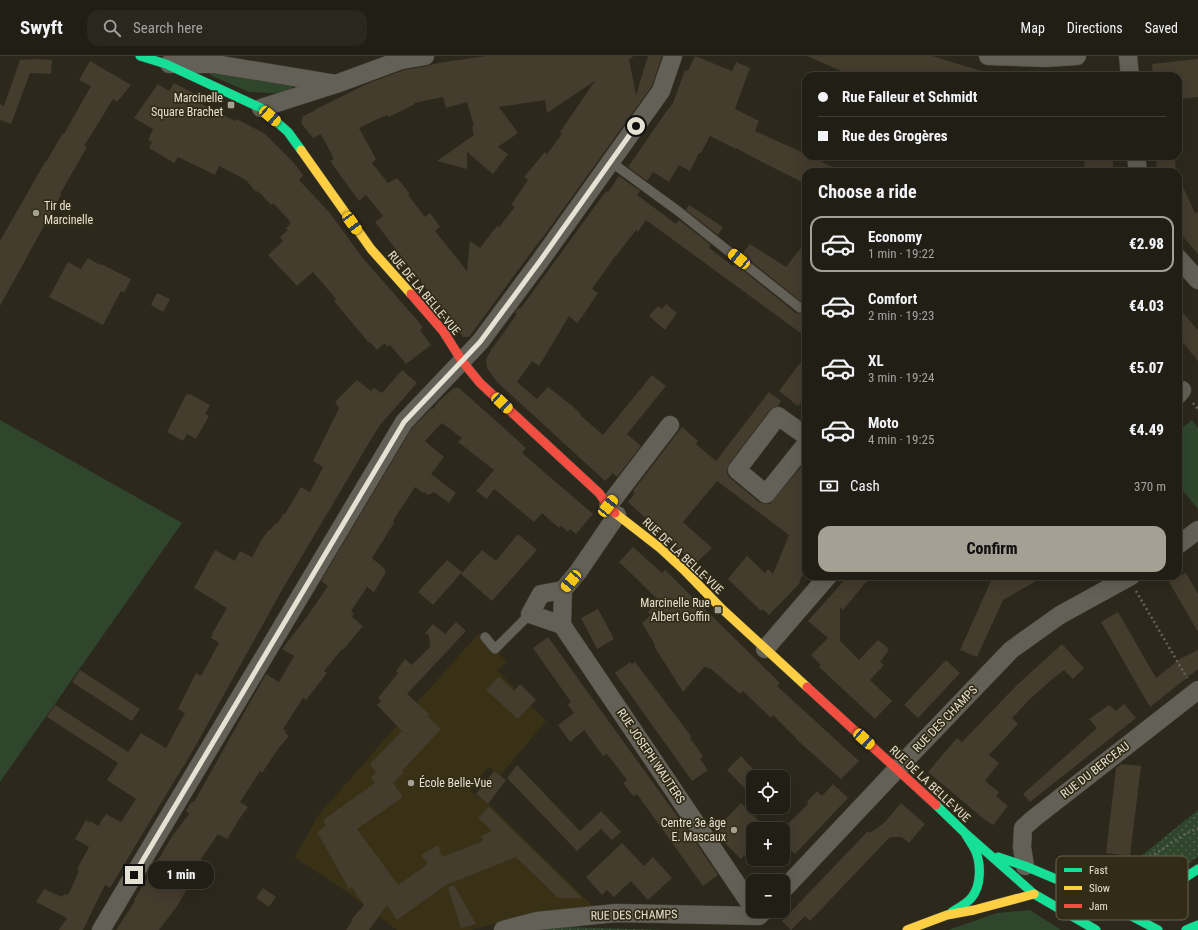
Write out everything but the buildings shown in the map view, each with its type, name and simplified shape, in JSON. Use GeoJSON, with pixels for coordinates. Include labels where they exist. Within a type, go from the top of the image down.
{"type":"FeatureCollection","features":[{"type":"Feature","properties":{"kind":"main road","name":"RUE DE LA BELLE-VUE"},"geometry":{"type":"LineString","coordinates":[[140,56],[166,64],[261,108],[288,132],[371,249],[443,331],[462,361],[480,383],[599,493],[613,511],[657,545],[720,608],[965,833],[1034,894],[1056,907]]}},
{"type":"Feature","properties":{"kind":"main road"},"geometry":{"type":"LineString","coordinates":[[947,915],[974,896],[978,887],[976,853],[965,833]]}},
{"type":"Feature","properties":{"kind":"main road","name":"RUE DE LA BELLE-VUE"},"geometry":{"type":"LineString","coordinates":[[990,854],[1056,879]]}},
{"type":"Feature","properties":{"kind":"main road"},"geometry":{"type":"LineString","coordinates":[[1188,876],[1198,869]]}},
{"type":"Feature","properties":{"kind":"main road"},"geometry":{"type":"LineString","coordinates":[[907,930],[947,915],[974,910],[1056,888]]}},
{"type":"Feature","properties":{"kind":"main road","name":"RUE DE LA BELLE-VUE"},"geometry":{"type":"LineString","coordinates":[[1079,920],[1096,930]]}},
{"type":"Feature","properties":{"kind":"main road","name":"RUE DE LA BELLE-VUE"},"geometry":{"type":"LineString","coordinates":[[1140,920],[1158,930]]}},
{"type":"Feature","properties":{"kind":"main road"},"geometry":{"type":"LineString","coordinates":[[1186,930],[1198,926]]}},
{"type":"Feature","properties":{"kind":"street"},"geometry":{"type":"LineString","coordinates":[[261,108],[336,84],[401,60],[425,56]]}},
{"type":"Feature","properties":{"kind":"street"},"geometry":{"type":"LineString","coordinates":[[101,930],[404,422],[480,342],[540,261],[661,91],[673,56]]}},
{"type":"Feature","properties":{"kind":"street"},"geometry":{"type":"LineString","coordinates":[[988,56],[1045,58],[1077,56]]}},
{"type":"Feature","properties":{"kind":"street"},"geometry":{"type":"LineString","coordinates":[[1128,56],[1130,72]]}},
{"type":"Feature","properties":{"kind":"street"},"geometry":{"type":"LineString","coordinates":[[166,64],[215,64],[336,84]]}},
{"type":"Feature","properties":{"kind":"street"},"geometry":{"type":"LineString","coordinates":[[1182,262],[1198,280]]}},
{"type":"Feature","properties":{"kind":"street"},"geometry":{"type":"LineString","coordinates":[[802,433],[778,416],[737,470],[766,494],[802,449]]}},
{"type":"Feature","properties":{"kind":"street"},"geometry":{"type":"LineString","coordinates":[[563,590],[541,594],[530,614],[562,625],[563,590],[578,572],[613,511],[670,425]]}},
{"type":"Feature","properties":{"kind":"street"},"geometry":{"type":"LineString","coordinates":[[1182,539],[1198,530]]}},
{"type":"Feature","properties":{"kind":"street"},"geometry":{"type":"LineString","coordinates":[[765,649],[825,580]]}},
{"type":"Feature","properties":{"kind":"street","name":"RUE DES CHAMPS"},"geometry":{"type":"LineString","coordinates":[[790,883],[1011,650],[1060,615],[1124,580]]}},
{"type":"Feature","properties":{"kind":"street","name":"RUE JOSEPH WAUTERS"},"geometry":{"type":"LineString","coordinates":[[562,625],[746,894]]}},
{"type":"Feature","properties":{"kind":"street","name":"RUE DU BERCEAU"},"geometry":{"type":"LineString","coordinates":[[1025,866],[1022,847],[1023,828],[1198,690]]}},
{"type":"Feature","properties":{"kind":"street","name":"RUE DES CHAMPS"},"geometry":{"type":"LineString","coordinates":[[503,930],[537,921],[616,913],[746,912]]}},
{"type":"Feature","properties":{"kind":"lane"},"geometry":{"type":"LineString","coordinates":[[611,162],[678,210],[800,308]]}},
{"type":"Feature","properties":{"kind":"lane"},"geometry":{"type":"LineString","coordinates":[[485,637],[495,649],[530,614]]}},
{"type":"Feature","properties":{"kind":"path"},"geometry":{"type":"LineString","coordinates":[[1132,580],[1182,668]]}},
{"type":"Feature","properties":{"kind":"path"},"geometry":{"type":"LineString","coordinates":[[1152,856],[1185,834],[1198,828]]}},
{"type":"Feature","properties":{"kind":"shaded area","name":"École Belle-Vue"},"geometry":{"type":"Polygon","coordinates":[[[479,633],[507,662],[497,670],[546,721],[500,776],[488,767],[470,791],[492,807],[593,906],[532,914],[471,930],[397,930],[344,890],[294,857],[316,818],[479,633]]]}},
{"type":"Feature","properties":{"kind":"green space"},"geometry":{"type":"Polygon","coordinates":[[[210,71],[292,82],[293,92],[249,92],[210,75],[210,71]]]}},
{"type":"Feature","properties":{"kind":"green space"},"geometry":{"type":"Polygon","coordinates":[[[0,420],[182,523],[0,782],[0,420]]]}},
{"type":"Feature","properties":{"kind":"green space"},"geometry":{"type":"Polygon","coordinates":[[[1192,420],[1198,428],[1198,509],[1182,490],[1182,428],[1192,420]]]}},
{"type":"Feature","properties":{"kind":"green space"},"geometry":{"type":"Polygon","coordinates":[[[1198,810],[1198,857],[1188,863],[1188,856],[1141,856],[1198,810]]]}},
{"type":"Feature","properties":{"kind":"green space"},"geometry":{"type":"Polygon","coordinates":[[[1030,910],[1061,930],[948,930],[997,913],[1030,910]]]}},
{"type":"Feature","properties":{"kind":"green space"},"geometry":{"type":"Polygon","coordinates":[[[564,927],[665,930],[544,930],[564,927]]]}},
{"type":"Feature","properties":{"kind":"traffic: fast"},"geometry":{"type":"LineString","coordinates":[[140,56],[166,64],[261,108],[288,132],[301,150]]}},
{"type":"Feature","properties":{"kind":"traffic: fast"},"geometry":{"type":"LineString","coordinates":[[936,805],[965,833],[1034,894],[1056,907]]}},
{"type":"Feature","properties":{"kind":"traffic: fast"},"geometry":{"type":"LineString","coordinates":[[952,912],[970,899],[975,892],[979,881],[978,857],[965,833]]}},
{"type":"Feature","properties":{"kind":"traffic: fast"},"geometry":{"type":"LineString","coordinates":[[998,857],[1056,879]]}},
{"type":"Feature","properties":{"kind":"traffic: fast"},"geometry":{"type":"LineString","coordinates":[[1188,876],[1198,869]]}},
{"type":"Feature","properties":{"kind":"traffic: fast"},"geometry":{"type":"LineString","coordinates":[[1079,920],[1096,930]]}},
{"type":"Feature","properties":{"kind":"traffic: fast"},"geometry":{"type":"LineString","coordinates":[[1139,920],[1158,930]]}},
{"type":"Feature","properties":{"kind":"traffic: fast"},"geometry":{"type":"LineString","coordinates":[[1186,930],[1198,925]]}},
{"type":"Feature","properties":{"kind":"traffic: slow"},"geometry":{"type":"LineString","coordinates":[[301,150],[371,249],[411,294]]}},
{"type":"Feature","properties":{"kind":"traffic: slow"},"geometry":{"type":"LineString","coordinates":[[615,513],[660,548],[721,608],[807,687]]}},
{"type":"Feature","properties":{"kind":"traffic: slow"},"geometry":{"type":"LineString","coordinates":[[907,930],[947,915],[974,910],[1034,894]]}},
{"type":"Feature","properties":{"kind":"traffic: jam"},"geometry":{"type":"LineString","coordinates":[[411,294],[443,331],[462,361],[480,383],[599,493],[615,513]]}},
{"type":"Feature","properties":{"kind":"traffic: jam"},"geometry":{"type":"LineString","coordinates":[[807,687],[936,805]]}},
{"type":"Feature","properties":{"kind":"place","name":"Marcinelle Square Brachet"},"geometry":{"type":"Point","coordinates":[231,105]}},
{"type":"Feature","properties":{"kind":"place","name":"Tir de Marcinelle"},"geometry":{"type":"Point","coordinates":[36,213]}},
{"type":"Feature","properties":{"kind":"place","name":"Marcinelle Rue Albert Goffin"},"geometry":{"type":"Point","coordinates":[718,610]}},
{"type":"Feature","properties":{"kind":"place","name":"École Belle-Vue"},"geometry":{"type":"Point","coordinates":[411,783]}},
{"type":"Feature","properties":{"kind":"place","name":"Centre 3e âge E. Mascaux"},"geometry":{"type":"Point","coordinates":[734,830]}},
{"type":"Feature","properties":{"kind":"route"},"geometry":{"type":"LineString","coordinates":[[134,875],[404,422],[480,342],[540,261],[636,126]]}}]}
